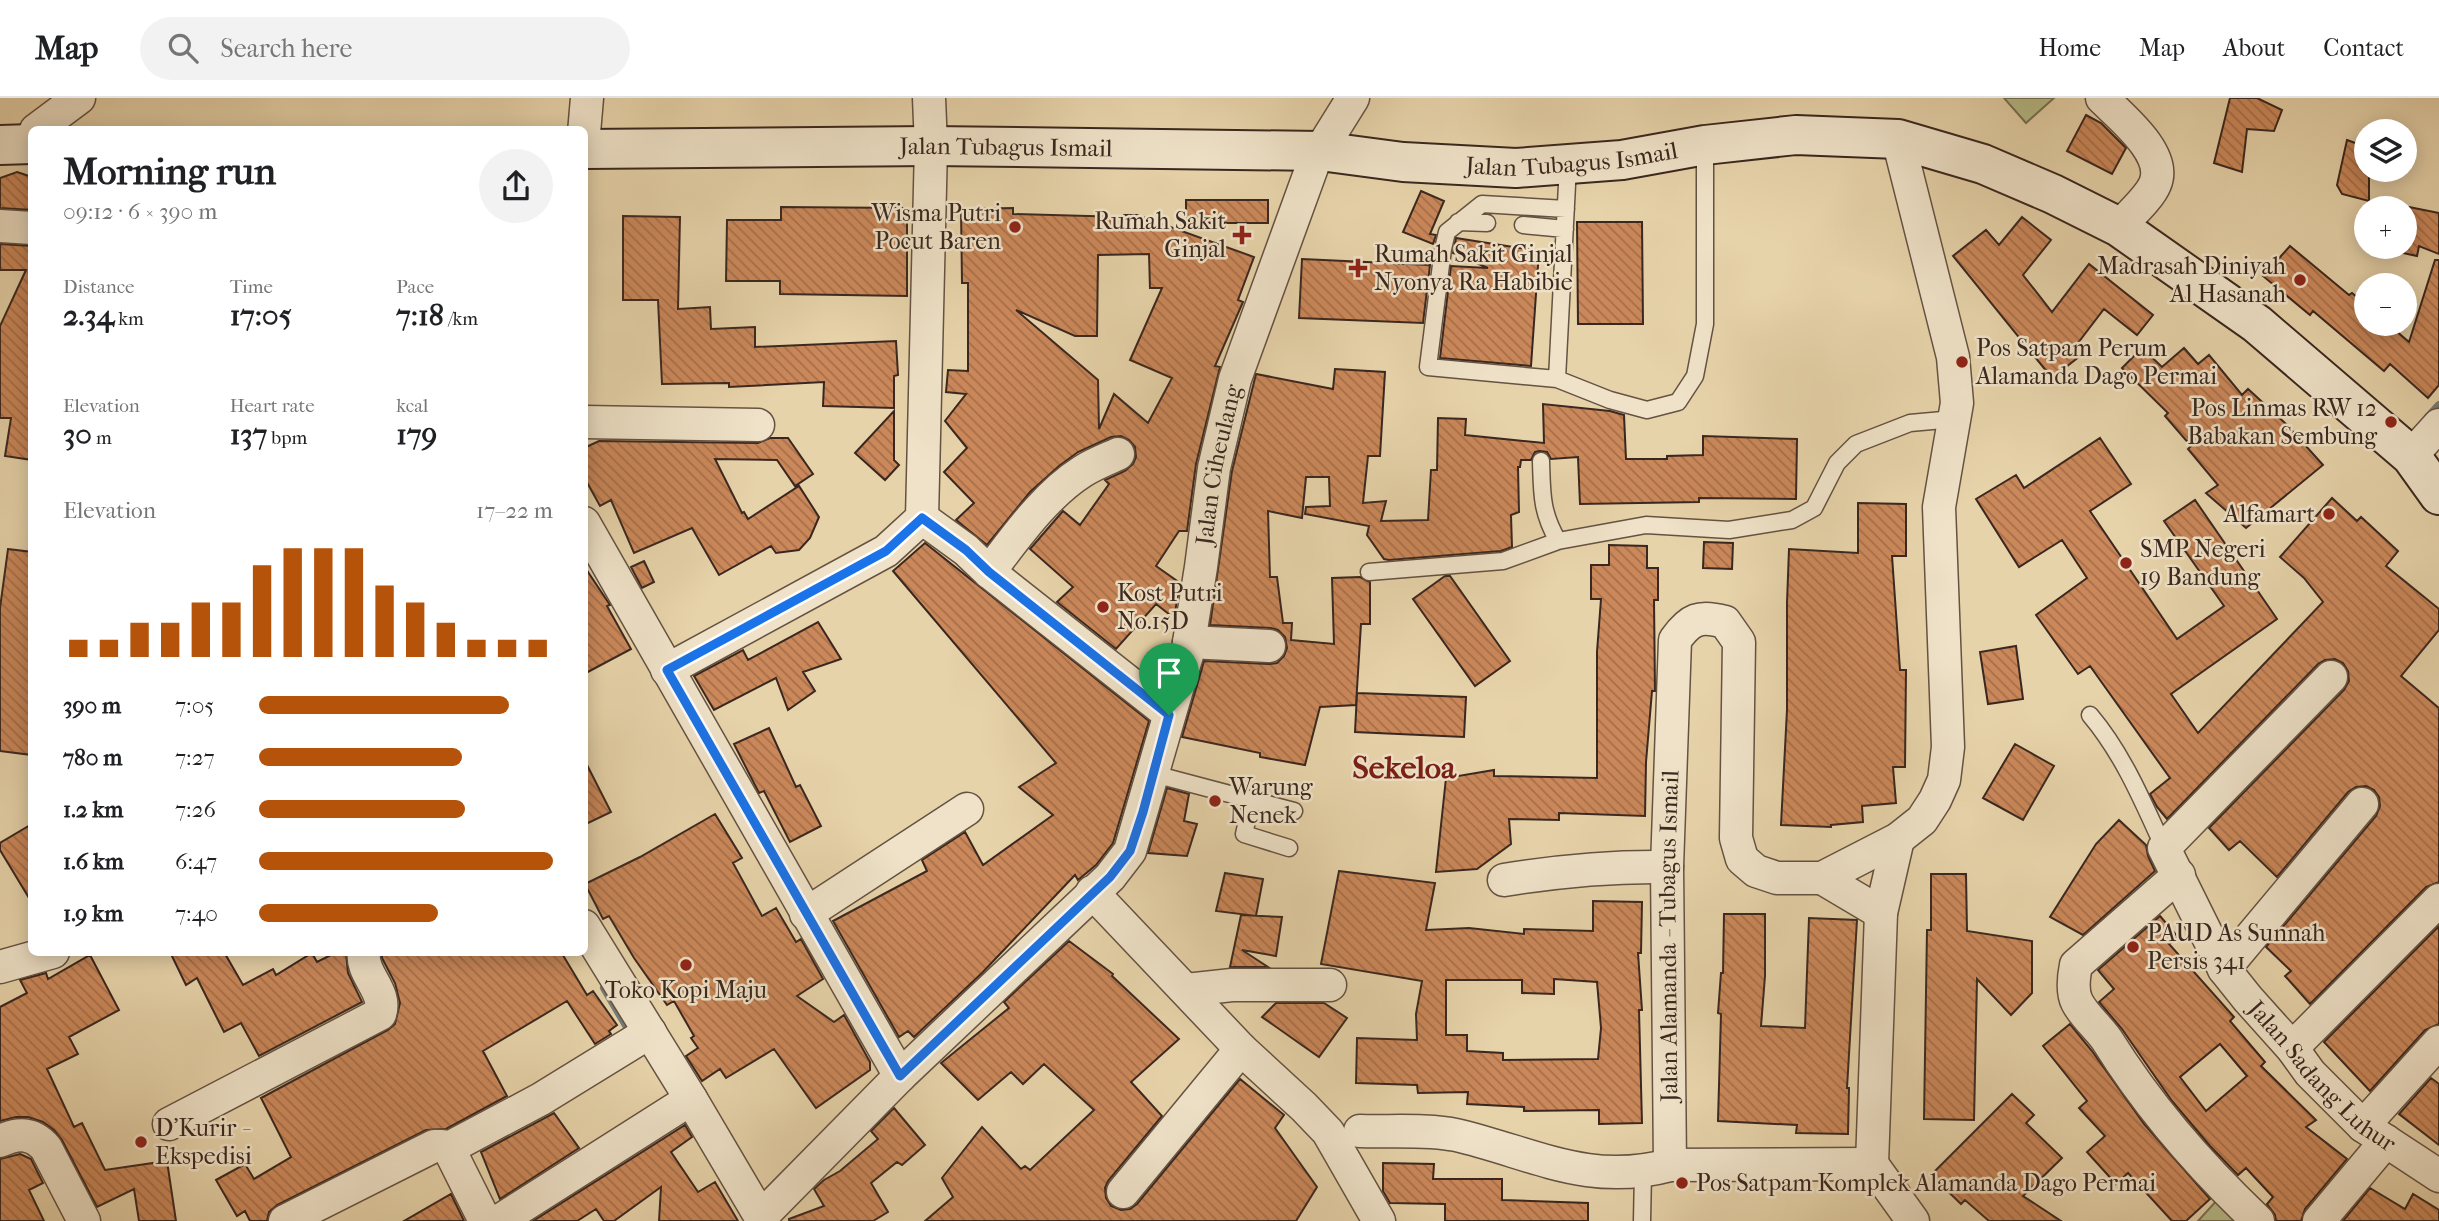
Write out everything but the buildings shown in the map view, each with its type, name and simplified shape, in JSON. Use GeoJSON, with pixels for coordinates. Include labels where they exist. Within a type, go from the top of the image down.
{"type":"FeatureCollection","features":[{"type":"Feature","properties":{"kind":"main road","name":"Jalan Tubagus Ismail"},"geometry":{"type":"LineString","coordinates":[[588,149],[931,146],[1320,151],[1403,162],[1516,167],[1622,160],[1705,145],[1796,135],[1898,139],[1983,164],[2053,194],[2119,227],[2257,324],[2411,456],[2439,495]]}},
{"type":"Feature","properties":{"kind":"street"},"geometry":{"type":"LineString","coordinates":[[41,126],[79,98]]}},
{"type":"Feature","properties":{"kind":"street"},"geometry":{"type":"LineString","coordinates":[[585,126],[587,98]]}},
{"type":"Feature","properties":{"kind":"street"},"geometry":{"type":"LineString","coordinates":[[667,670],[886,551],[922,518],[931,146],[929,98]]}},
{"type":"Feature","properties":{"kind":"street","name":"Jalan Ciheulang"},"geometry":{"type":"LineString","coordinates":[[762,1219],[900,1076],[1110,877],[1130,851],[1154,774],[1189,642],[1202,567],[1214,468],[1235,379],[1320,151],[1353,98]]}},
{"type":"Feature","properties":{"kind":"street"},"geometry":{"type":"LineString","coordinates":[[2102,98],[2144,140],[2157,171],[2155,185],[2119,227]]}},
{"type":"Feature","properties":{"kind":"street","name":"Jalan Alamanda - Tubagus Ismail"},"geometry":{"type":"LineString","coordinates":[[1656,1168],[1675,640],[1686,625],[1706,617],[1725,622],[1739,642],[1736,838],[1742,859],[1755,871],[1777,878],[1822,878],[1898,839],[1922,820],[1944,780],[1949,712],[1939,507],[1957,403],[1953,357],[1898,139]]}},
{"type":"Feature","properties":{"kind":"street"},"geometry":{"type":"LineString","coordinates":[[0,226],[28,228]]}},
{"type":"Feature","properties":{"kind":"street"},"geometry":{"type":"LineString","coordinates":[[588,422],[758,425]]}},
{"type":"Feature","properties":{"kind":"street"},"geometry":{"type":"LineString","coordinates":[[2411,456],[2439,425]]}},
{"type":"Feature","properties":{"kind":"street"},"geometry":{"type":"LineString","coordinates":[[989,572],[1052,497],[1083,471],[1118,454]]}},
{"type":"Feature","properties":{"kind":"street"},"geometry":{"type":"LineString","coordinates":[[922,518],[966,550],[989,572],[1169,715]]}},
{"type":"Feature","properties":{"kind":"street"},"geometry":{"type":"LineString","coordinates":[[588,530],[900,1076]]}},
{"type":"Feature","properties":{"kind":"street"},"geometry":{"type":"LineString","coordinates":[[1189,642],[1269,646]]}},
{"type":"Feature","properties":{"kind":"street"},"geometry":{"type":"LineString","coordinates":[[2258,1221],[2218,1183],[2136,1083],[2076,1000],[2074,977],[2076,965],[2171,861],[2331,677]]}},
{"type":"Feature","properties":{"kind":"street"},"geometry":{"type":"LineString","coordinates":[[2224,969],[2362,804]]}},
{"type":"Feature","properties":{"kind":"street"},"geometry":{"type":"LineString","coordinates":[[806,914],[967,810]]}},
{"type":"Feature","properties":{"kind":"street"},"geometry":{"type":"LineString","coordinates":[[1898,839],[1881,913],[1872,1164],[1913,1221]]}},
{"type":"Feature","properties":{"kind":"street","name":"Jalan Sadang Luhur"},"geometry":{"type":"LineString","coordinates":[[2171,861],[2224,969],[2310,1073],[2374,1133],[2439,1176]]}},
{"type":"Feature","properties":{"kind":"street"},"geometry":{"type":"LineString","coordinates":[[1504,880],[1559,871],[1629,866],[1667,867]]}},
{"type":"Feature","properties":{"kind":"street"},"geometry":{"type":"LineString","coordinates":[[1822,878],[1881,913]]}},
{"type":"Feature","properties":{"kind":"street"},"geometry":{"type":"LineString","coordinates":[[1092,892],[1241,1049],[1328,1132],[1379,1221]]}},
{"type":"Feature","properties":{"kind":"street"},"geometry":{"type":"LineString","coordinates":[[2292,1048],[2439,900]]}},
{"type":"Feature","properties":{"kind":"street"},"geometry":{"type":"LineString","coordinates":[[588,932],[762,1219]]}},
{"type":"Feature","properties":{"kind":"street"},"geometry":{"type":"LineString","coordinates":[[0,967],[39,956]]}},
{"type":"Feature","properties":{"kind":"street"},"geometry":{"type":"LineString","coordinates":[[169,1124],[380,1014],[382,1000],[362,960],[363,956]]}},
{"type":"Feature","properties":{"kind":"street"},"geometry":{"type":"LineString","coordinates":[[1186,990],[1231,985],[1329,985]]}},
{"type":"Feature","properties":{"kind":"street"},"geometry":{"type":"LineString","coordinates":[[447,1149],[541,1099],[650,1032]]}},
{"type":"Feature","properties":{"kind":"street"},"geometry":{"type":"LineString","coordinates":[[2319,1221],[2374,1133],[2439,1042]]}},
{"type":"Feature","properties":{"kind":"street"},"geometry":{"type":"LineString","coordinates":[[1123,1192],[1241,1049]]}},
{"type":"Feature","properties":{"kind":"street"},"geometry":{"type":"LineString","coordinates":[[499,1221],[691,1099]]}},
{"type":"Feature","properties":{"kind":"street"},"geometry":{"type":"LineString","coordinates":[[1360,1131],[1454,1134],[1552,1164],[1597,1171],[1872,1164]]}},
{"type":"Feature","properties":{"kind":"street"},"geometry":{"type":"LineString","coordinates":[[0,1141],[24,1135],[38,1139],[46,1148],[84,1221]]}},
{"type":"Feature","properties":{"kind":"street"},"geometry":{"type":"LineString","coordinates":[[285,1221],[434,1146],[442,1146],[450,1151],[485,1221]]}},
{"type":"Feature","properties":{"kind":"lane"},"geometry":{"type":"LineString","coordinates":[[1566,209],[1482,204],[1447,232],[1428,367],[1557,379],[1610,400],[1647,410],[1678,402],[1695,376],[1705,324],[1705,145]]}},
{"type":"Feature","properties":{"kind":"lane"},"geometry":{"type":"LineString","coordinates":[[1557,379],[1568,164]]}},
{"type":"Feature","properties":{"kind":"lane"},"geometry":{"type":"LineString","coordinates":[[1458,222],[1487,223]]}},
{"type":"Feature","properties":{"kind":"lane"},"geometry":{"type":"LineString","coordinates":[[1523,225],[1565,229]]}},
{"type":"Feature","properties":{"kind":"lane"},"geometry":{"type":"LineString","coordinates":[[1369,572],[1503,562],[1558,541],[1646,525],[1729,530],[1792,520],[1814,508],[1836,463],[1856,444],[1910,423],[1954,419]]}},
{"type":"Feature","properties":{"kind":"lane"},"geometry":{"type":"LineString","coordinates":[[1541,461],[1542,504],[1548,524],[1558,541]]}},
{"type":"Feature","properties":{"kind":"lane"},"geometry":{"type":"LineString","coordinates":[[2090,715],[2114,747],[2171,861]]}},
{"type":"Feature","properties":{"kind":"lane"},"geometry":{"type":"LineString","coordinates":[[1154,774],[1294,811]]}},
{"type":"Feature","properties":{"kind":"lane"},"geometry":{"type":"LineString","coordinates":[[1252,799],[1244,834],[1289,848]]}},
{"type":"Feature","properties":{"kind":"lane"},"geometry":{"type":"LineString","coordinates":[[1642,1221],[1656,1168]]}},
{"type":"Feature","properties":{"kind":"green space"},"geometry":{"type":"Polygon","coordinates":[[[2004,98],[2054,98],[2026,123],[2004,98]]]}},
{"type":"Feature","properties":{"kind":"green space"},"geometry":{"type":"Polygon","coordinates":[[[2218,1199],[2242,1221],[2198,1221],[2218,1199]]]}},
{"type":"Feature","properties":{"kind":"waterway"},"geometry":{"type":"LineString","coordinates":[[2428,417],[2439,405]]}},
{"type":"Feature","properties":{"kind":"waterway"},"geometry":{"type":"LineString","coordinates":[[604,988],[627,1027]]}},
{"type":"Feature","properties":{"kind":"place","name":"Wisma Putri Pocut Baren"},"geometry":{"type":"Point","coordinates":[1015,227]}},
{"type":"Feature","properties":{"kind":"place","name":"Rumah Sakit Ginjal"},"geometry":{"type":"Point","coordinates":[1242,235]}},
{"type":"Feature","properties":{"kind":"place","name":"Rumah Sakit Ginjal Nyonya Ra Habibie"},"geometry":{"type":"Point","coordinates":[1358,268]}},
{"type":"Feature","properties":{"kind":"place","name":"Madrasah Diniyah Al Hasanah"},"geometry":{"type":"Point","coordinates":[2300,280]}},
{"type":"Feature","properties":{"kind":"place","name":"Pos Satpam Perum Alamanda Dago Permai"},"geometry":{"type":"Point","coordinates":[1962,362]}},
{"type":"Feature","properties":{"kind":"place","name":"Pos Linmas RW 12 Babakan Sembung"},"geometry":{"type":"Point","coordinates":[2391,422]}},
{"type":"Feature","properties":{"kind":"place","name":"Alfamart"},"geometry":{"type":"Point","coordinates":[2329,514]}},
{"type":"Feature","properties":{"kind":"place","name":"SMP Negeri 19 Bandung"},"geometry":{"type":"Point","coordinates":[2126,563]}},
{"type":"Feature","properties":{"kind":"place","name":"Kost Putri No.15D"},"geometry":{"type":"Point","coordinates":[1103,607]}},
{"type":"Feature","properties":{"kind":"place","name":"Warung Nenek"},"geometry":{"type":"Point","coordinates":[1215,801]}},
{"type":"Feature","properties":{"kind":"place","name":"PAUD As Sunnah Persis 341"},"geometry":{"type":"Point","coordinates":[2133,947]}},
{"type":"Feature","properties":{"kind":"place","name":"Toko Kopi Maju"},"geometry":{"type":"Point","coordinates":[686,965]}},
{"type":"Feature","properties":{"kind":"place","name":"D'Kurir - Ekspedisi"},"geometry":{"type":"Point","coordinates":[141,1142]}},
{"type":"Feature","properties":{"kind":"place","name":"Pos Satpam Komplek Alamanda Dago Permai"},"geometry":{"type":"Point","coordinates":[1682,1183]}},
{"type":"Feature","properties":{"kind":"district","name":"Sekeloa"},"geometry":{"type":"Point","coordinates":[1404,767]}},
{"type":"Feature","properties":{"kind":"route"},"geometry":{"type":"LineString","coordinates":[[922,518],[966,550],[989,572],[1169,715],[1130,851],[1110,877],[900,1076],[667,670],[886,551],[922,518]]}}]}
